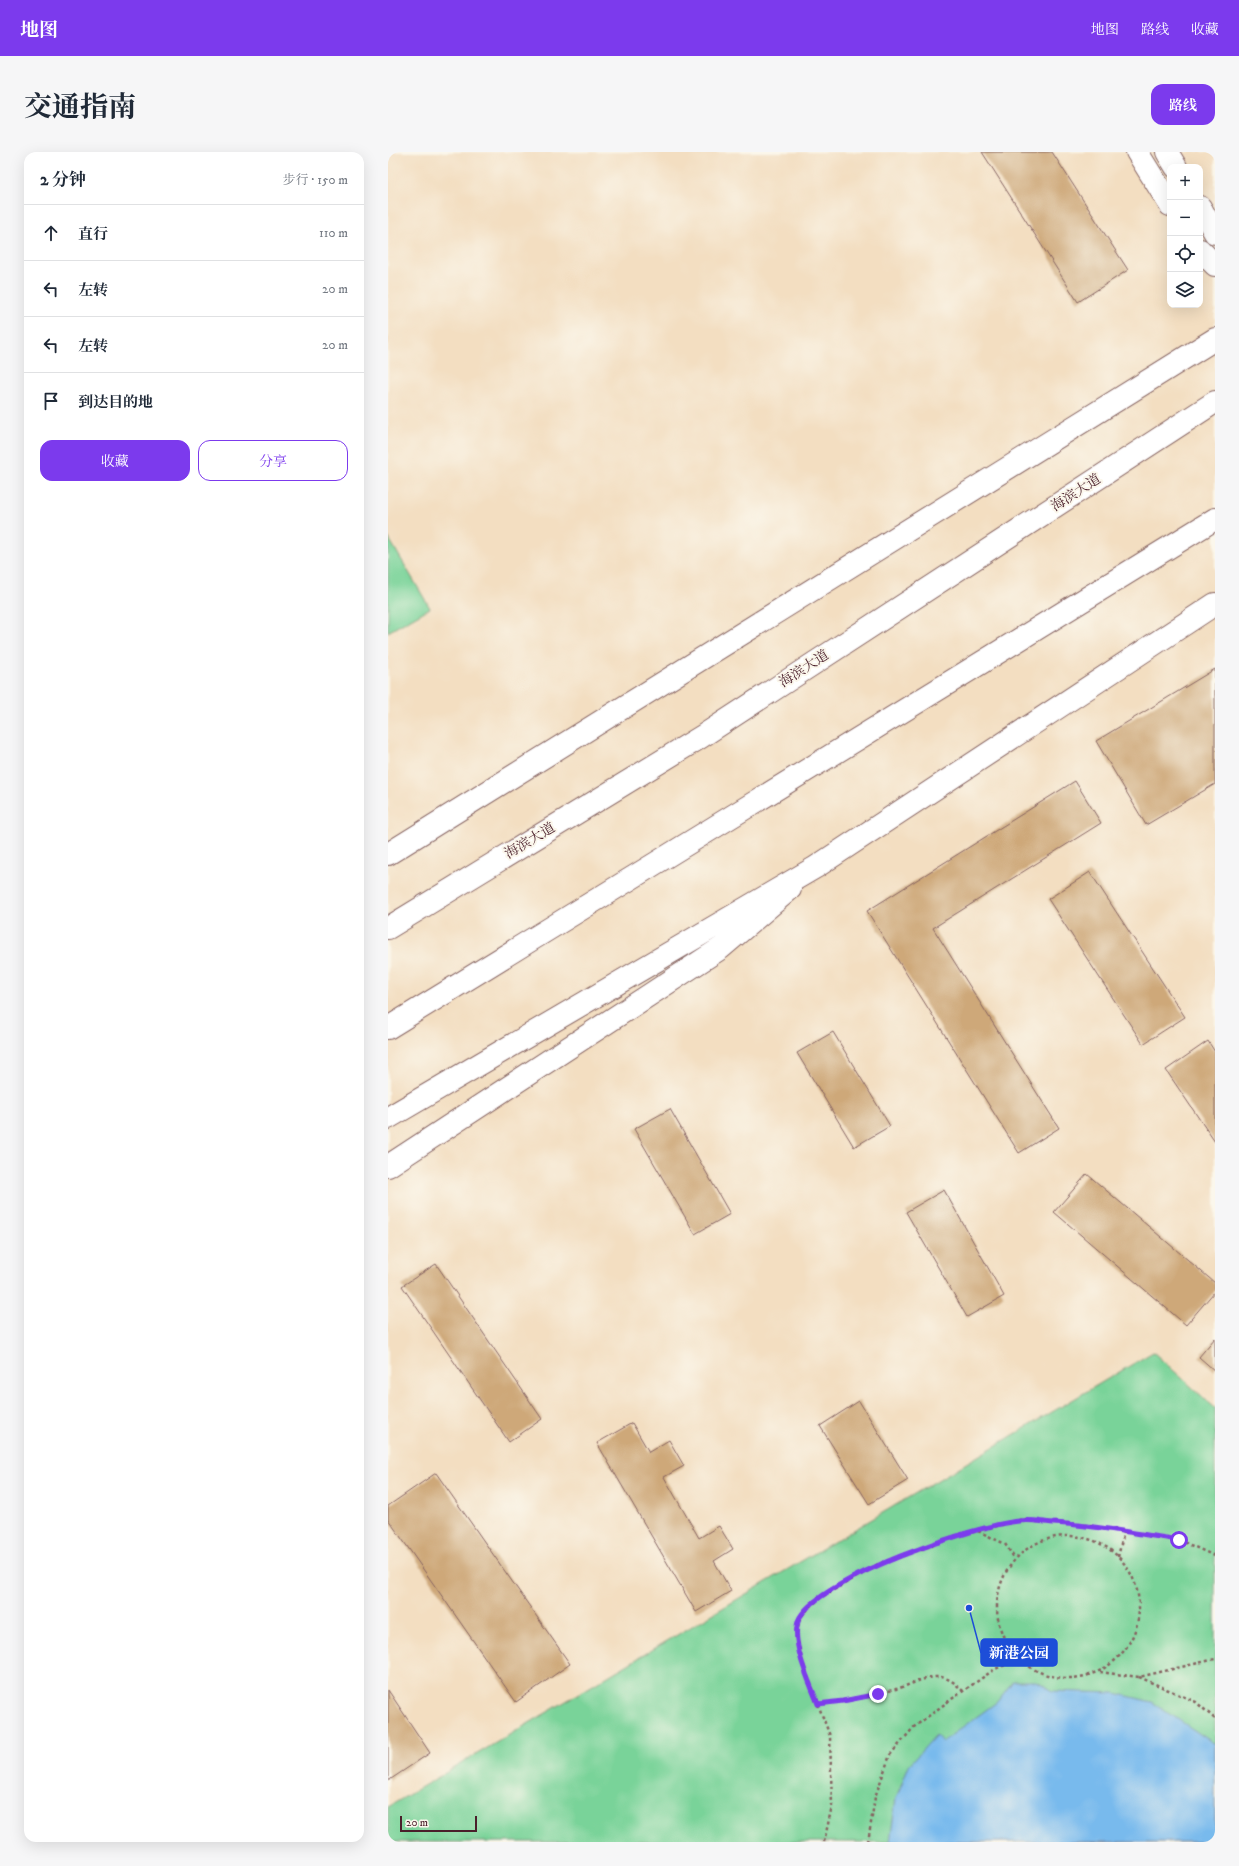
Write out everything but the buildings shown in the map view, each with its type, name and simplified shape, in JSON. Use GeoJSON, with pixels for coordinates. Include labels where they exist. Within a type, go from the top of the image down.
{"type":"FeatureCollection","features":[{"type":"Feature","properties":{"kind":"main road"},"geometry":{"type":"LineString","coordinates":[[1138,152],[1167,200]]}},
{"type":"Feature","properties":{"kind":"main road"},"geometry":{"type":"LineString","coordinates":[[1167,152],[1174,164]]}},
{"type":"Feature","properties":{"kind":"main road"},"geometry":{"type":"LineString","coordinates":[[1203,212],[1215,232]]}},
{"type":"Feature","properties":{"kind":"main road"},"geometry":{"type":"LineString","coordinates":[[1203,253],[1215,265]]}},
{"type":"Feature","properties":{"kind":"main road"},"geometry":{"type":"LineString","coordinates":[[388,854],[614,715],[1215,339]]}},
{"type":"Feature","properties":{"kind":"main road","name":"海滨大道"},"geometry":{"type":"LineString","coordinates":[[388,928],[701,737],[1215,402]]}},
{"type":"Feature","properties":{"kind":"main road"},"geometry":{"type":"LineString","coordinates":[[388,1028],[1215,519]]}},
{"type":"Feature","properties":{"kind":"main road"},"geometry":{"type":"LineString","coordinates":[[388,1118],[816,867],[1215,604]]}},
{"type":"Feature","properties":{"kind":"main road"},"geometry":{"type":"LineString","coordinates":[[388,1166],[721,948],[816,867]]}},
{"type":"Feature","properties":{"kind":"path"},"geometry":{"type":"LineString","coordinates":[[824,1842],[832,1806],[830,1736],[802,1662],[796,1634],[800,1617],[819,1598],[876,1565],[959,1535],[1020,1520],[1082,1525],[1179,1540],[1215,1556]]}},
{"type":"Feature","properties":{"kind":"path"},"geometry":{"type":"LineString","coordinates":[[978,1531],[1005,1544],[1015,1559]]}},
{"type":"Feature","properties":{"kind":"path"},"geometry":{"type":"LineString","coordinates":[[1118,1557],[1124,1532]]}},
{"type":"Feature","properties":{"kind":"path"},"geometry":{"type":"LineString","coordinates":[[1100,1672],[1118,1659],[1131,1640],[1138,1619],[1138,1596],[1132,1575],[1118,1557],[1100,1544],[1078,1537],[1056,1537],[1034,1544],[1015,1559],[1001,1580],[996,1604],[999,1628],[1010,1650],[1028,1667],[1051,1677],[1076,1678],[1100,1672],[1138,1677],[1196,1702],[1215,1719]]}},
{"type":"Feature","properties":{"kind":"path"},"geometry":{"type":"LineString","coordinates":[[868,1842],[875,1796],[890,1755],[914,1728],[963,1691],[996,1669],[1021,1659]]}},
{"type":"Feature","properties":{"kind":"path"},"geometry":{"type":"LineString","coordinates":[[1138,1677],[1215,1659]]}},
{"type":"Feature","properties":{"kind":"path"},"geometry":{"type":"LineString","coordinates":[[818,1704],[878,1694],[910,1685],[926,1678],[942,1677],[952,1681],[963,1691]]}},
{"type":"Feature","properties":{"kind":"green space"},"geometry":{"type":"Polygon","coordinates":[[[388,537],[430,608],[388,632],[388,537]]]}},
{"type":"Feature","properties":{"kind":"green space"},"geometry":{"type":"Polygon","coordinates":[[[1153,1352],[1215,1408],[1215,1842],[388,1842],[388,1807],[1153,1352]]]}},
{"type":"Feature","properties":{"kind":"water"},"geometry":{"type":"Polygon","coordinates":[[[1013,1681],[1037,1681],[1053,1691],[1115,1693],[1152,1702],[1215,1744],[1215,1842],[890,1842],[896,1798],[909,1765],[936,1735],[942,1742],[997,1702],[1013,1681]]]}},
{"type":"Feature","properties":{"kind":"place","name":"新港公园"},"geometry":{"type":"Point","coordinates":[969,1608]}},
{"type":"Feature","properties":{"kind":"route"},"geometry":{"type":"LineString","coordinates":[[878,1694],[818,1704],[802,1662],[796,1634],[800,1617],[819,1598],[876,1565],[959,1535],[1020,1520],[1082,1525],[1179,1540]]}}]}
